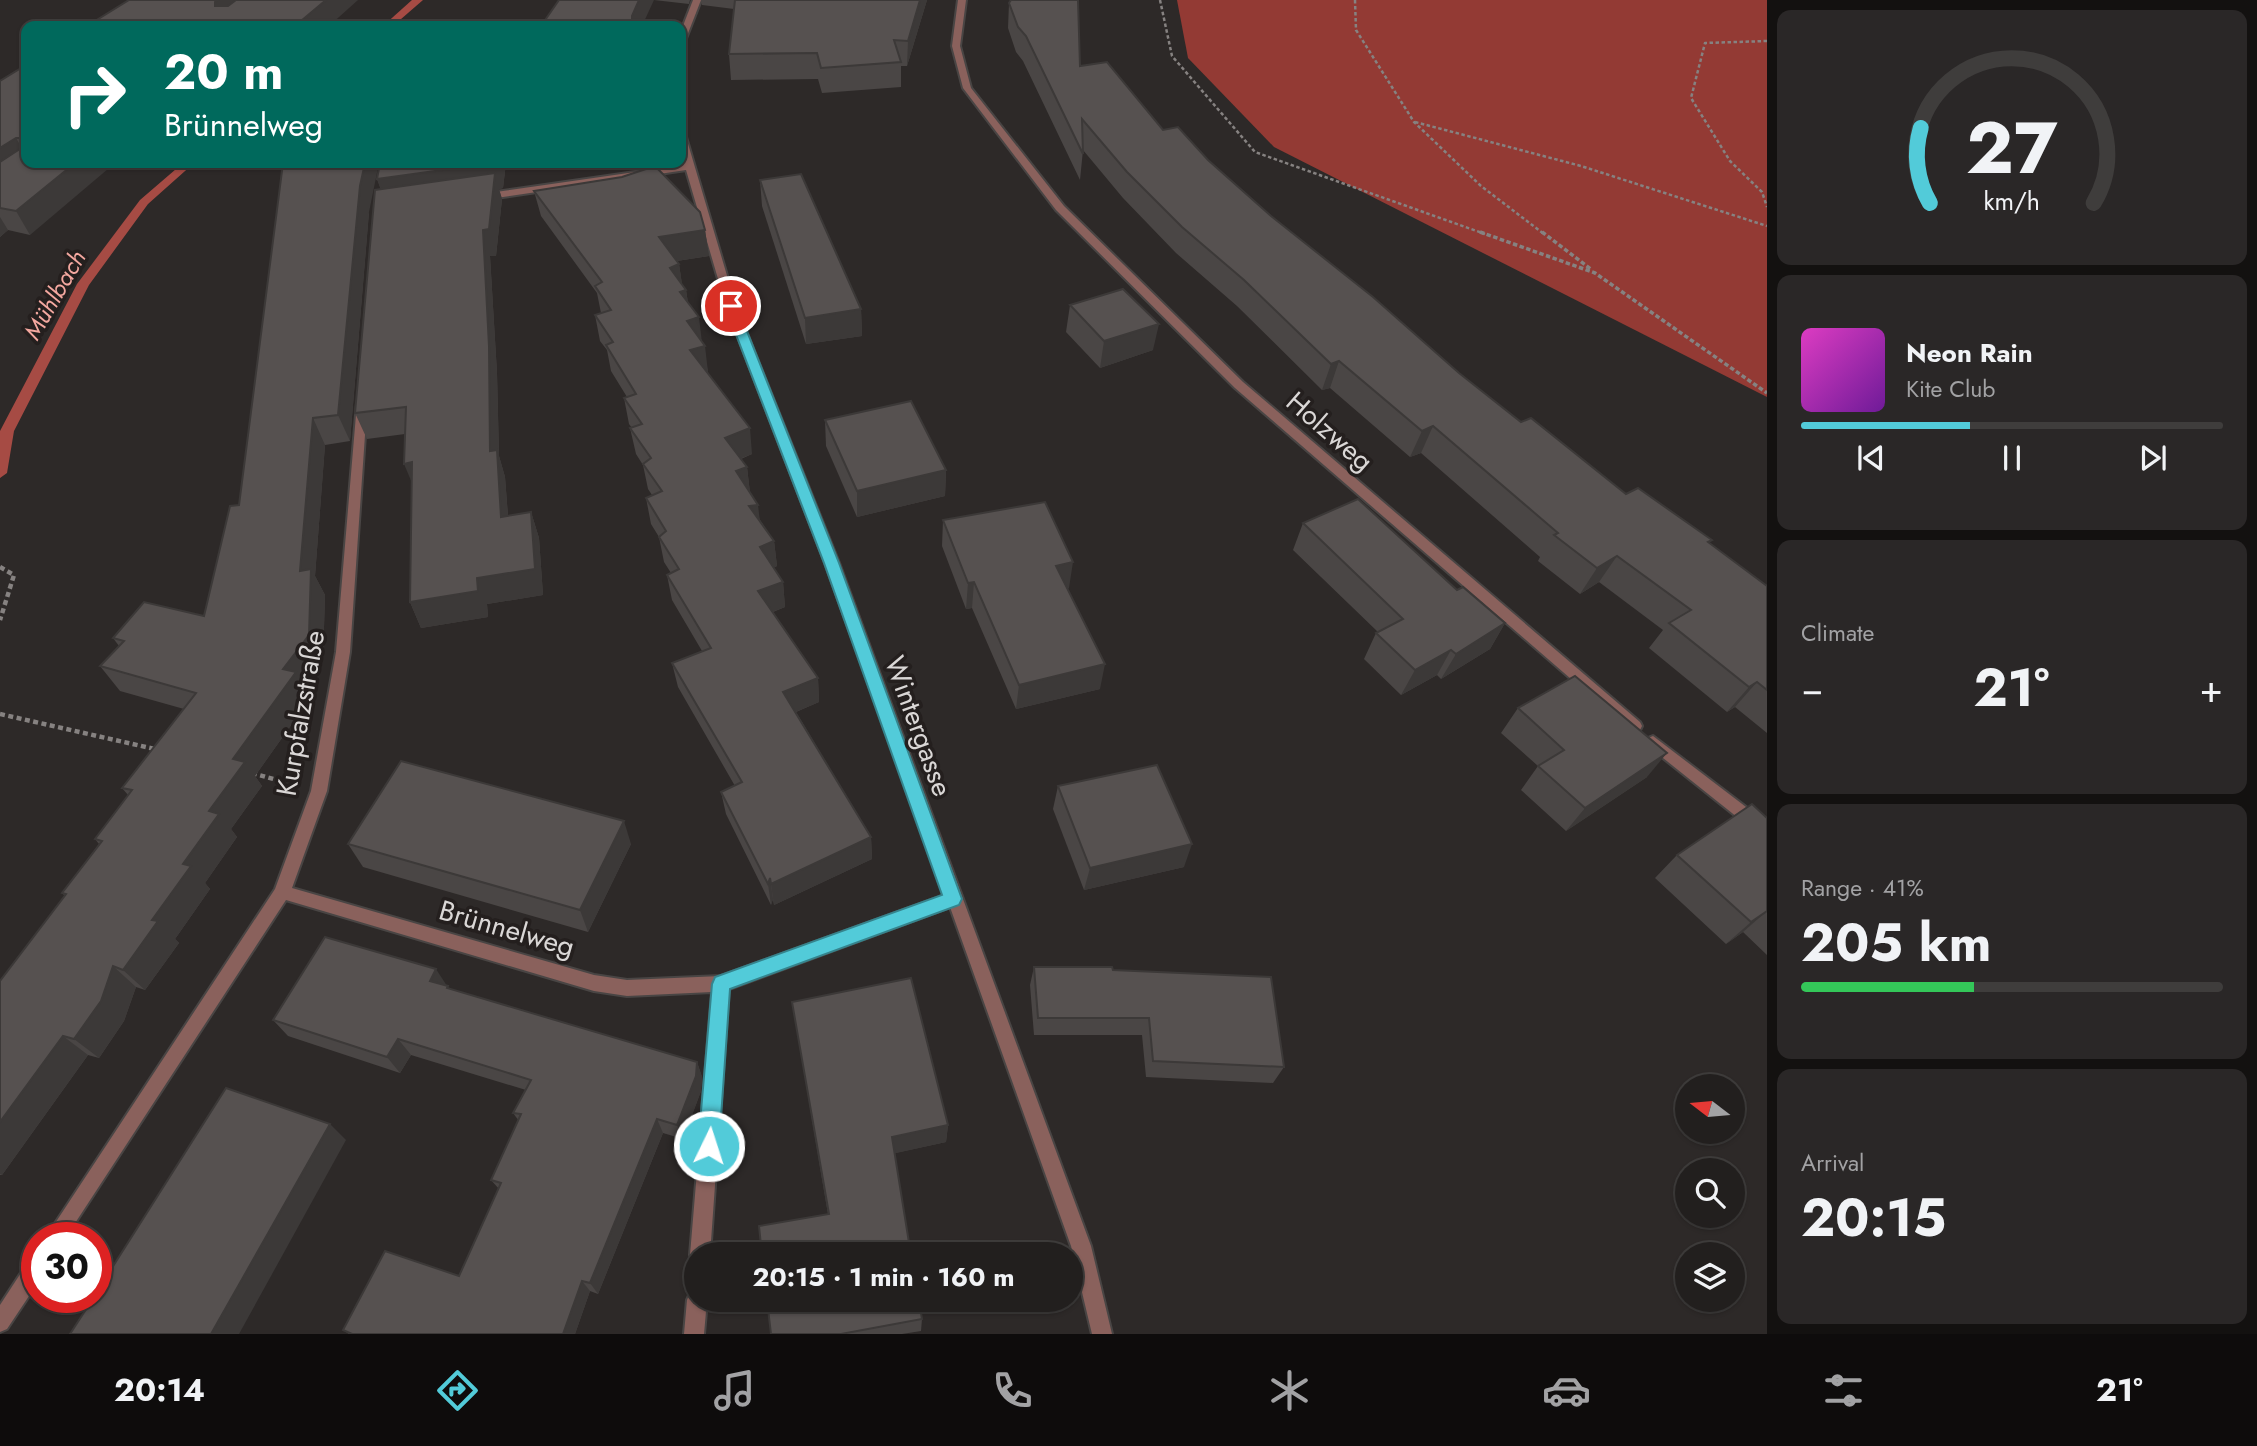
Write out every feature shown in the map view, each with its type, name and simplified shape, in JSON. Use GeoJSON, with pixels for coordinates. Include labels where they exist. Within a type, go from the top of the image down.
{"type":"FeatureCollection","features":[{"type":"Feature","properties":{"kind":"street"},"geometry":{"type":"LineString","coordinates":[[686,28],[697,0]]}},
{"type":"Feature","properties":{"kind":"street","name":"Holzweg"},"geometry":{"type":"LineString","coordinates":[[962,0],[956,46],[967,88],[1060,208],[1239,385],[1684,768],[1767,832]]}},
{"type":"Feature","properties":{"kind":"street","name":"Wintergasse"},"geometry":{"type":"LineString","coordinates":[[686,158],[731,306],[832,563],[1082,1246],[1102,1334]]}},
{"type":"Feature","properties":{"kind":"street"},"geometry":{"type":"LineString","coordinates":[[471,198],[681,168]]}},
{"type":"Feature","properties":{"kind":"street","name":"Kurpfalzstraße"},"geometry":{"type":"LineString","coordinates":[[65,1222],[282,892],[319,791],[343,652],[362,396]]}},
{"type":"Feature","properties":{"kind":"street","name":"Brünnelweg"},"geometry":{"type":"LineString","coordinates":[[282,892],[594,983],[627,988],[721,984],[953,899]]}},
{"type":"Feature","properties":{"kind":"street"},"geometry":{"type":"LineString","coordinates":[[701,1242],[721,984]]}},
{"type":"Feature","properties":{"kind":"street"},"geometry":{"type":"LineString","coordinates":[[0,1322],[21,1290]]}},
{"type":"Feature","properties":{"kind":"street"},"geometry":{"type":"LineString","coordinates":[[694,1334],[696,1312]]}},
{"type":"Feature","properties":{"kind":"path"},"geometry":{"type":"LineString","coordinates":[[1160,0],[1172,56],[1255,152],[1595,273]]}},
{"type":"Feature","properties":{"kind":"path"},"geometry":{"type":"LineString","coordinates":[[1354,0],[1356,30],[1414,122],[1481,186],[1595,273],[1767,393]]}},
{"type":"Feature","properties":{"kind":"path"},"geometry":{"type":"LineString","coordinates":[[1767,41],[1705,43],[1691,98],[1730,161],[1762,192],[1767,207]]}},
{"type":"Feature","properties":{"kind":"path"},"geometry":{"type":"LineString","coordinates":[[1414,122],[1581,166],[1767,226]]}},
{"type":"Feature","properties":{"kind":"path"},"geometry":{"type":"LineString","coordinates":[[0,567],[14,575],[0,620]]}},
{"type":"Feature","properties":{"kind":"path"},"geometry":{"type":"LineString","coordinates":[[0,713],[161,750]]}},
{"type":"Feature","properties":{"kind":"path"},"geometry":{"type":"LineString","coordinates":[[240,770],[319,791]]}},
{"type":"Feature","properties":{"kind":"shaded area"},"geometry":{"type":"Polygon","coordinates":[[[1177,0],[1767,0],[1767,397],[1274,147],[1188,58],[1177,0]]]}},
{"type":"Feature","properties":{"kind":"building"},"geometry":{"type":"Polygon","coordinates":[[[129,0],[218,0],[215,6],[228,6],[236,0],[326,0],[301,21],[95,21],[129,0]]]}},
{"type":"Feature","properties":{"kind":"building"},"geometry":{"type":"Polygon","coordinates":[[[559,0],[639,0],[632,21],[544,21],[559,0]]]}},
{"type":"Feature","properties":{"kind":"building"},"geometry":{"type":"Polygon","coordinates":[[[735,0],[920,0],[908,41],[894,40],[901,62],[821,68],[817,53],[729,54],[735,0]]]}},
{"type":"Feature","properties":{"kind":"building"},"geometry":{"type":"Polygon","coordinates":[[[1011,0],[1078,0],[1080,66],[1107,62],[1163,130],[1178,127],[1208,160],[1271,216],[1373,297],[1459,373],[1521,422],[1531,418],[1626,494],[1638,488],[1712,540],[1708,542],[1767,586],[1767,690],[1757,682],[1749,687],[1669,623],[1691,610],[1617,556],[1597,568],[1554,535],[1558,533],[1433,426],[1422,431],[1339,361],[1331,364],[1244,280],[1182,227],[1127,172],[1082,119],[1083,154],[1026,36],[1018,27],[1009,3],[1011,0]]]}},
{"type":"Feature","properties":{"kind":"building"},"geometry":{"type":"Polygon","coordinates":[[[21,68],[21,138],[16,138],[0,148],[0,81],[21,68]]]}},
{"type":"Feature","properties":{"kind":"building"},"geometry":{"type":"Polygon","coordinates":[[[21,148],[21,168],[69,168],[16,211],[0,208],[0,162],[21,148]]]}},
{"type":"Feature","properties":{"kind":"building"},"geometry":{"type":"Polygon","coordinates":[[[282,168],[364,168],[338,415],[313,418],[300,571],[311,569],[309,635],[283,669],[296,672],[233,759],[245,762],[209,811],[219,814],[183,864],[191,866],[152,920],[158,921],[123,970],[113,966],[101,1001],[74,1039],[63,1036],[0,1122],[0,981],[66,894],[62,893],[102,841],[95,839],[132,790],[122,788],[196,693],[100,666],[124,641],[113,638],[144,602],[204,616],[230,506],[239,505],[282,168]]]}},
{"type":"Feature","properties":{"kind":"building"},"geometry":{"type":"Polygon","coordinates":[[[379,168],[457,168],[377,179],[379,168]]]}},
{"type":"Feature","properties":{"kind":"building"},"geometry":{"type":"Polygon","coordinates":[[[657,168],[700,212],[705,230],[659,237],[679,264],[670,268],[686,290],[680,292],[699,317],[687,321],[705,346],[690,350],[750,428],[725,438],[747,467],[736,471],[758,505],[749,506],[774,541],[760,547],[783,582],[758,591],[818,678],[783,692],[871,837],[771,884],[770,878],[768,884],[721,792],[742,782],[672,663],[711,648],[667,575],[679,569],[659,537],[666,531],[646,498],[662,491],[643,464],[651,458],[630,428],[642,424],[624,398],[636,394],[606,345],[613,342],[595,315],[611,310],[595,286],[602,282],[534,191],[622,177],[657,168]]]}},
{"type":"Feature","properties":{"kind":"building"},"geometry":{"type":"Polygon","coordinates":[[[495,173],[489,229],[483,230],[489,346],[490,451],[497,450],[501,517],[531,512],[535,569],[477,578],[478,591],[410,602],[412,462],[404,464],[406,407],[355,413],[375,190],[495,173]]]}},
{"type":"Feature","properties":{"kind":"building"},"geometry":{"type":"Polygon","coordinates":[[[801,174],[861,309],[805,318],[760,180],[801,174]]]}},
{"type":"Feature","properties":{"kind":"building"},"geometry":{"type":"Polygon","coordinates":[[[1123,289],[1159,324],[1104,341],[1070,305],[1123,289]]]}},
{"type":"Feature","properties":{"kind":"building"},"geometry":{"type":"Polygon","coordinates":[[[911,401],[946,470],[857,491],[825,420],[911,401]]]}},
{"type":"Feature","properties":{"kind":"building"},"geometry":{"type":"Polygon","coordinates":[[[1358,499],[1457,590],[1463,587],[1505,623],[1456,654],[1451,650],[1415,670],[1376,633],[1403,619],[1303,523],[1358,499]]]}},
{"type":"Feature","properties":{"kind":"building"},"geometry":{"type":"Polygon","coordinates":[[[1045,502],[1073,562],[1056,566],[1105,664],[1019,685],[974,582],[968,583],[943,520],[1045,502]]]}},
{"type":"Feature","properties":{"kind":"building"},"geometry":{"type":"Polygon","coordinates":[[[1575,676],[1667,753],[1585,808],[1538,766],[1564,750],[1518,708],[1575,676]]]}},
{"type":"Feature","properties":{"kind":"building"},"geometry":{"type":"Polygon","coordinates":[[[401,761],[624,821],[580,910],[348,844],[401,761]]]}},
{"type":"Feature","properties":{"kind":"building"},"geometry":{"type":"Polygon","coordinates":[[[1157,765],[1192,844],[1090,868],[1058,786],[1157,765]]]}},
{"type":"Feature","properties":{"kind":"building"},"geometry":{"type":"Polygon","coordinates":[[[1752,804],[1767,818],[1767,911],[1751,922],[1677,855],[1752,804]]]}},
{"type":"Feature","properties":{"kind":"building"},"geometry":{"type":"Polygon","coordinates":[[[325,937],[436,969],[430,981],[448,986],[447,988],[697,1062],[696,1076],[677,1125],[657,1119],[590,1283],[582,1281],[563,1334],[352,1334],[343,1330],[385,1251],[459,1276],[501,1183],[491,1180],[521,1114],[513,1113],[531,1080],[398,1039],[387,1057],[273,1020],[325,937]]]}},
{"type":"Feature","properties":{"kind":"building"},"geometry":{"type":"Polygon","coordinates":[[[1034,967],[1112,967],[1113,970],[1271,977],[1284,1067],[1153,1061],[1149,1018],[1038,1018],[1034,967]]]}},
{"type":"Feature","properties":{"kind":"building"},"geometry":{"type":"Polygon","coordinates":[[[911,978],[948,1125],[892,1137],[909,1242],[761,1242],[759,1226],[829,1214],[792,1002],[911,978]]]}},
{"type":"Feature","properties":{"kind":"building"},"geometry":{"type":"Polygon","coordinates":[[[226,1088],[330,1124],[211,1334],[70,1334],[84,1313],[112,1313],[112,1268],[226,1088]]]}},
{"type":"Feature","properties":{"kind":"building"},"geometry":{"type":"Polygon","coordinates":[[[768,1312],[921,1312],[922,1319],[841,1334],[771,1334],[768,1312]]]}},
{"type":"Feature","properties":{"kind":"waterway","name":"Mühlbach"},"geometry":{"type":"LineString","coordinates":[[394,21],[418,0]]}},
{"type":"Feature","properties":{"kind":"waterway","name":"Mühlbach"},"geometry":{"type":"LineString","coordinates":[[0,473],[7,431],[83,284],[144,202],[183,168]]}},
{"type":"Feature","properties":{"kind":"route"},"geometry":{"type":"LineString","coordinates":[[709,1146],[721,984],[953,899],[832,563],[731,306]]}}]}
